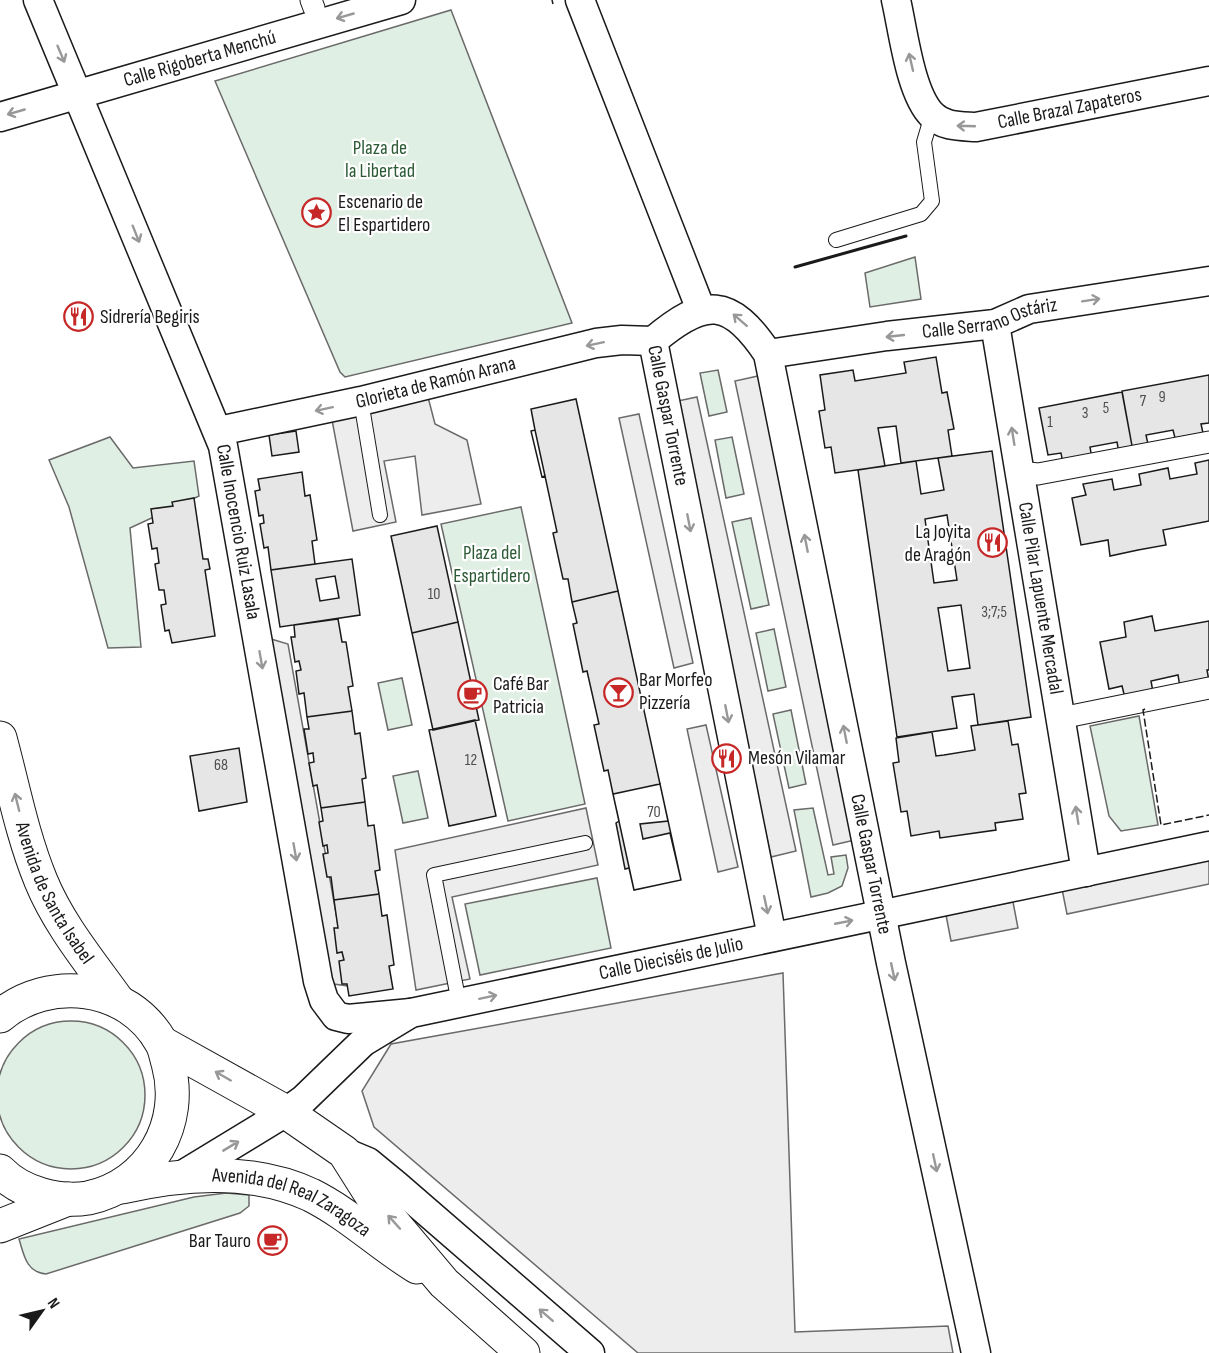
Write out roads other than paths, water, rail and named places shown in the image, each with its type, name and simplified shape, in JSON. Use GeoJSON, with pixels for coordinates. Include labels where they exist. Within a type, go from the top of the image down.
{"type":"FeatureCollection","features":[{"type":"Feature","properties":{"kind":"main road","name":"Avenida de Santa Isabel"},"geometry":{"type":"LineString","coordinates":[[0,738],[31,854],[41,882],[66,928],[118,1001]]}},
{"type":"Feature","properties":{"kind":"main road"},"geometry":{"type":"LineString","coordinates":[[0,1016],[12,1006],[32,996],[53,991],[75,989],[98,993],[118,1001],[137,1014],[162,1043],[174,1082],[173,1115],[161,1146],[143,1168],[120,1187],[86,1198],[68,1199],[36,1193],[6,1178],[0,1171]]}},
{"type":"Feature","properties":{"kind":"main road","name":"Avenida del Real Zaragoza"},"geometry":{"type":"LineString","coordinates":[[162,1043],[286,1112],[344,1152],[375,1201],[444,1283]]}},
{"type":"Feature","properties":{"kind":"main road","name":"Avenida del Real Zaragoza"},"geometry":{"type":"LineString","coordinates":[[120,1187],[181,1176],[273,1182],[311,1195],[444,1283],[523,1353]]}},
{"type":"Feature","properties":{"kind":"main road"},"geometry":{"type":"LineString","coordinates":[[0,1227],[68,1199]]}},
{"type":"Feature","properties":{"kind":"street","name":"Calle Inocencio Ruiz Lasala"},"geometry":{"type":"LineString","coordinates":[[38,0],[219,431],[227,462],[318,981],[324,1000],[336,1016],[348,1019],[411,1013]]}},
{"type":"Feature","properties":{"kind":"street","name":"Calle Rigoberta Menchú"},"geometry":{"type":"LineString","coordinates":[[0,117],[401,0]]}},
{"type":"Feature","properties":{"kind":"street"},"geometry":{"type":"LineString","coordinates":[[580,0],[701,310]]}},
{"type":"Feature","properties":{"kind":"street"},"geometry":{"type":"LineString","coordinates":[[896,0],[915,78],[923,102],[932,115]]}},
{"type":"Feature","properties":{"kind":"street","name":"Calle Brazal Zapateros"},"geometry":{"type":"LineString","coordinates":[[932,115],[951,126],[976,127],[1209,81]]}},
{"type":"Feature","properties":{"kind":"street","name":"Calle Serrano Ostáriz"},"geometry":{"type":"LineString","coordinates":[[768,354],[887,336],[995,324],[1029,309],[1209,281]]}},
{"type":"Feature","properties":{"kind":"street","name":"Calle Gaspar Torrente"},"geometry":{"type":"LineString","coordinates":[[772,937],[653,341],[674,324],[701,310],[721,310],[732,314],[756,336],[768,354],[882,915],[976,1353]]}},
{"type":"Feature","properties":{"kind":"street","name":"Calle Pilar Lapuente Mercadal"},"geometry":{"type":"LineString","coordinates":[[995,324],[1086,872]]}},
{"type":"Feature","properties":{"kind":"street","name":"Glorieta de Ramón Arana"},"geometry":{"type":"LineString","coordinates":[[219,431],[362,401],[596,343],[622,340],[653,341]]}},
{"type":"Feature","properties":{"kind":"street"},"geometry":{"type":"LineString","coordinates":[[1019,472],[1038,474],[1209,442]]}},
{"type":"Feature","properties":{"kind":"street"},"geometry":{"type":"LineString","coordinates":[[1061,718],[1209,688]]}},
{"type":"Feature","properties":{"kind":"street","name":"Calle Dieciséis de Julio"},"geometry":{"type":"LineString","coordinates":[[181,1176],[286,1112],[304,1099],[363,1042],[411,1013],[1209,846]]}},
{"type":"Feature","properties":{"kind":"street","name":"Avenida del Real Zaragoza"},"geometry":{"type":"LineString","coordinates":[[344,1152],[368,1162],[590,1353]]}},
{"type":"Feature","properties":{"kind":"lane"},"geometry":{"type":"LineString","coordinates":[[836,240],[921,214],[932,201],[924,142],[932,115]]}},
{"type":"Feature","properties":{"kind":"lane"},"geometry":{"type":"LineString","coordinates":[[362,401],[380,515]]}},
{"type":"Feature","properties":{"kind":"lane"},"geometry":{"type":"LineString","coordinates":[[459,1003],[434,875],[585,843]]}},
{"type":"Feature","properties":{"kind":"place","name":"Escenario de El Espartidero"},"geometry":{"type":"Point","coordinates":[317,213]}},
{"type":"Feature","properties":{"kind":"place","name":"Sidrería Begiris"},"geometry":{"type":"Point","coordinates":[79,317]}},
{"type":"Feature","properties":{"kind":"place","name":"La Joyita de Aragón"},"geometry":{"type":"Point","coordinates":[992,543]}},
{"type":"Feature","properties":{"kind":"place","name":"Bar Morfeo Pizzería"},"geometry":{"type":"Point","coordinates":[618,692]}},
{"type":"Feature","properties":{"kind":"place","name":"Café Bar Patricia"},"geometry":{"type":"Point","coordinates":[472,695]}},
{"type":"Feature","properties":{"kind":"place","name":"Mesón Vilamar"},"geometry":{"type":"Point","coordinates":[727,758]}},
{"type":"Feature","properties":{"kind":"place","name":"Bar Tauro"},"geometry":{"type":"Point","coordinates":[272,1241]}},
{"type":"Feature","properties":{"kind":"park label","name":"Plaza de la Libertad"},"geometry":{"type":"Point","coordinates":[380,160]}},
{"type":"Feature","properties":{"kind":"park label","name":"Plaza del Espartidero"},"geometry":{"type":"Point","coordinates":[492,564]}}]}
